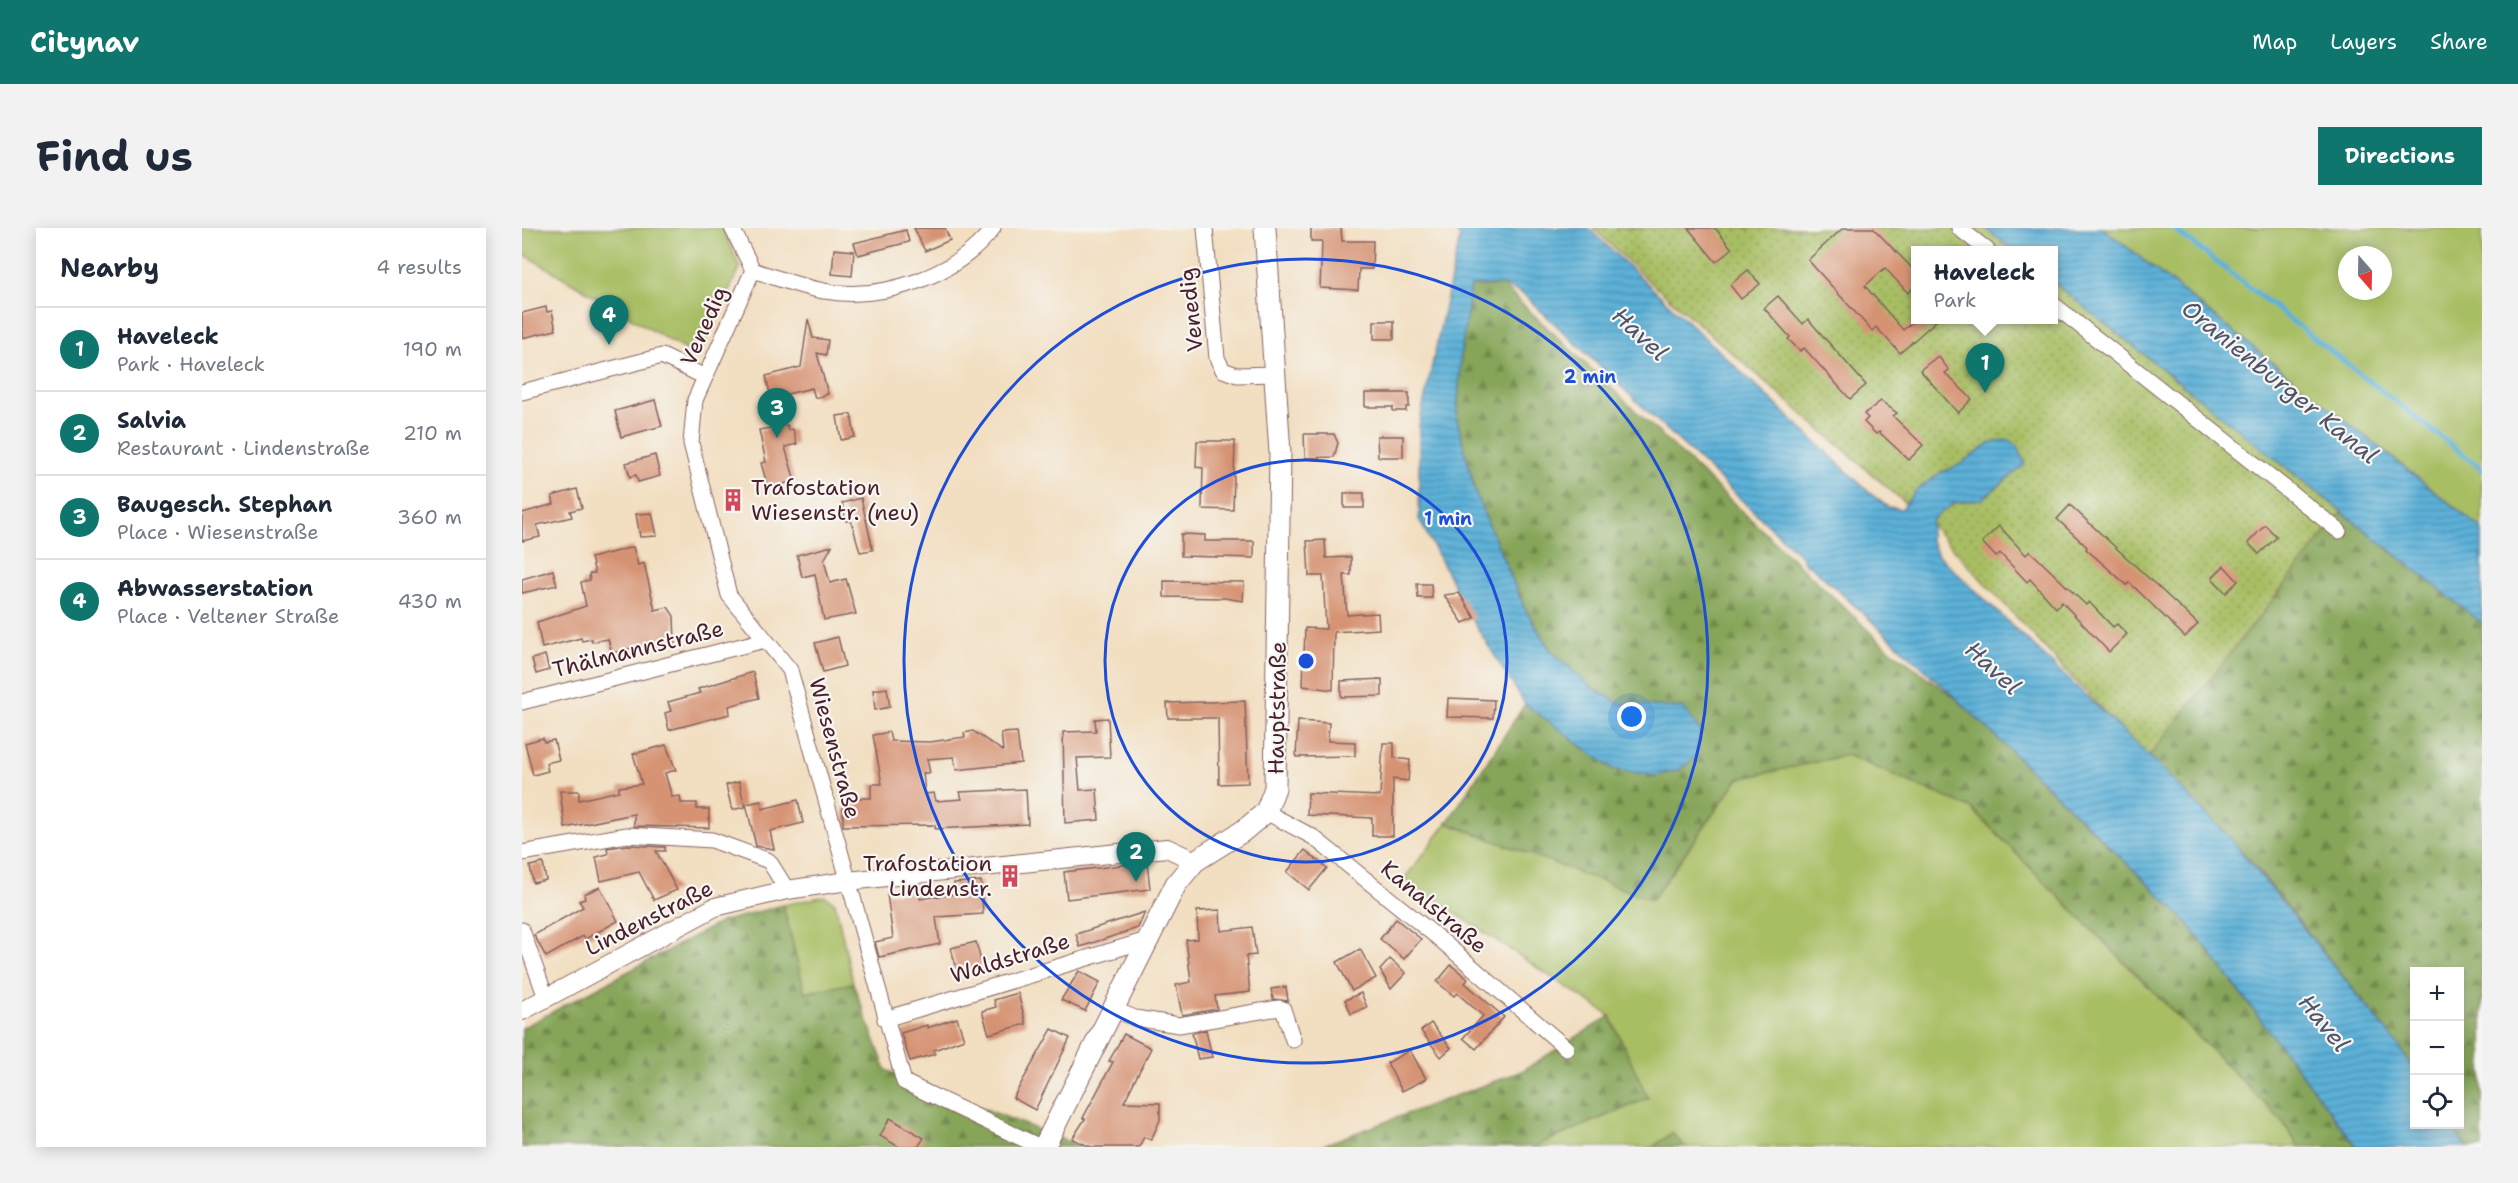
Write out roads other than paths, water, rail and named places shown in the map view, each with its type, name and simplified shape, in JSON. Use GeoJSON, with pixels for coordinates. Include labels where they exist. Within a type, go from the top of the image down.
{"type":"FeatureCollection","features":[{"type":"Feature","properties":{"kind":"main road","name":"Hauptstraße"},"geometry":{"type":"LineString","coordinates":[[1265,228],[1280,453],[1275,788],[1266,812]]}},
{"type":"Feature","properties":{"kind":"main road"},"geometry":{"type":"LineString","coordinates":[[1042,1147],[1176,884],[1195,861],[1243,831],[1266,812]]}},
{"type":"Feature","properties":{"kind":"street","name":"Venedig"},"geometry":{"type":"LineString","coordinates":[[732,228],[753,270],[825,291],[880,291],[915,281],[958,262],[980,246],[993,228]]}},
{"type":"Feature","properties":{"kind":"street","name":"Venedig"},"geometry":{"type":"LineString","coordinates":[[1205,228],[1217,358],[1223,370],[1237,375],[1275,374]]}},
{"type":"Feature","properties":{"kind":"street"},"geometry":{"type":"LineString","coordinates":[[1959,228],[1982,246]]}},
{"type":"Feature","properties":{"kind":"street","name":"Venedig"},"geometry":{"type":"LineString","coordinates":[[695,400],[753,270]]}},
{"type":"Feature","properties":{"kind":"street"},"geometry":{"type":"LineString","coordinates":[[2058,307],[2339,531]]}},
{"type":"Feature","properties":{"kind":"street"},"geometry":{"type":"LineString","coordinates":[[522,392],[662,356],[705,377]]}},
{"type":"Feature","properties":{"kind":"street","name":"Wiesenstraße"},"geometry":{"type":"LineString","coordinates":[[695,400],[691,443],[729,595],[790,670],[848,881]]}},
{"type":"Feature","properties":{"kind":"street","name":"Thälmannstraße"},"geometry":{"type":"LineString","coordinates":[[522,702],[765,640]]}},
{"type":"Feature","properties":{"kind":"street","name":"Kanalstraße"},"geometry":{"type":"LineString","coordinates":[[1266,812],[1313,837],[1442,941],[1566,1048]]}},
{"type":"Feature","properties":{"kind":"street"},"geometry":{"type":"LineString","coordinates":[[522,853],[627,835],[711,840],[769,861],[787,890]]}},
{"type":"Feature","properties":{"kind":"street","name":"Lindenstraße"},"geometry":{"type":"LineString","coordinates":[[522,1011],[715,907],[787,890],[848,881],[1167,848],[1195,861]]}},
{"type":"Feature","properties":{"kind":"street"},"geometry":{"type":"LineString","coordinates":[[848,881],[904,1082],[1042,1147]]}},
{"type":"Feature","properties":{"kind":"street"},"geometry":{"type":"LineString","coordinates":[[522,930],[546,998]]}},
{"type":"Feature","properties":{"kind":"street","name":"Waldstraße"},"geometry":{"type":"LineString","coordinates":[[885,1019],[1147,940]]}},
{"type":"Feature","properties":{"kind":"street"},"geometry":{"type":"LineString","coordinates":[[1113,1009],[1135,1018],[1179,1025],[1279,1008],[1282,1010],[1293,1040]]}},
{"type":"Feature","properties":{"kind":"water","name":"Havel"},"geometry":{"type":"Polygon","coordinates":[[[1454,228],[1588,228],[1870,493],[1888,507],[1902,509],[1915,491],[1989,444],[2008,439],[2019,448],[2025,465],[1982,499],[1954,503],[1932,520],[1930,539],[1938,555],[2149,756],[2231,839],[2399,1046],[2410,1064],[2410,1129],[2454,1129],[2466,1147],[2357,1147],[2190,926],[2168,903],[1958,700],[1811,566],[1805,564],[1802,557],[1523,294],[1502,285],[1471,286],[1461,355],[1457,420],[1476,495],[1525,609],[1551,651],[1589,686],[1620,704],[1684,708],[1700,731],[1696,757],[1679,770],[1655,776],[1613,769],[1525,704],[1473,621],[1419,519],[1419,425],[1460,237],[1454,228]]]}},
{"type":"Feature","properties":{"kind":"water","name":"Oranienburger Kanal"},"geometry":{"type":"Polygon","coordinates":[[[1985,228],[2103,228],[2482,529],[2482,623],[2058,286],[2058,246],[2008,246],[1985,228]]]}},
{"type":"Feature","properties":{"kind":"waterway"},"geometry":{"type":"LineString","coordinates":[[2173,228],[2482,469]]}},
{"type":"Feature","properties":{"kind":"place","name":"Abwasserstation"},"geometry":{"type":"Point","coordinates":[609,345]}},
{"type":"Feature","properties":{"kind":"place","name":"Haveleck"},"geometry":{"type":"Point","coordinates":[1985,393]}},
{"type":"Feature","properties":{"kind":"place","name":"Baugesch. Stephan"},"geometry":{"type":"Point","coordinates":[777,438]}},
{"type":"Feature","properties":{"kind":"place","name":"Trafostation Wiesenstr. (neu)"},"geometry":{"type":"Point","coordinates":[733,500]}},
{"type":"Feature","properties":{"kind":"place","name":"Trafostation Lindenstr."},"geometry":{"type":"Point","coordinates":[1010,876]}},
{"type":"Feature","properties":{"kind":"place","name":"Salvia"},"geometry":{"type":"Point","coordinates":[1136,882]}}]}
